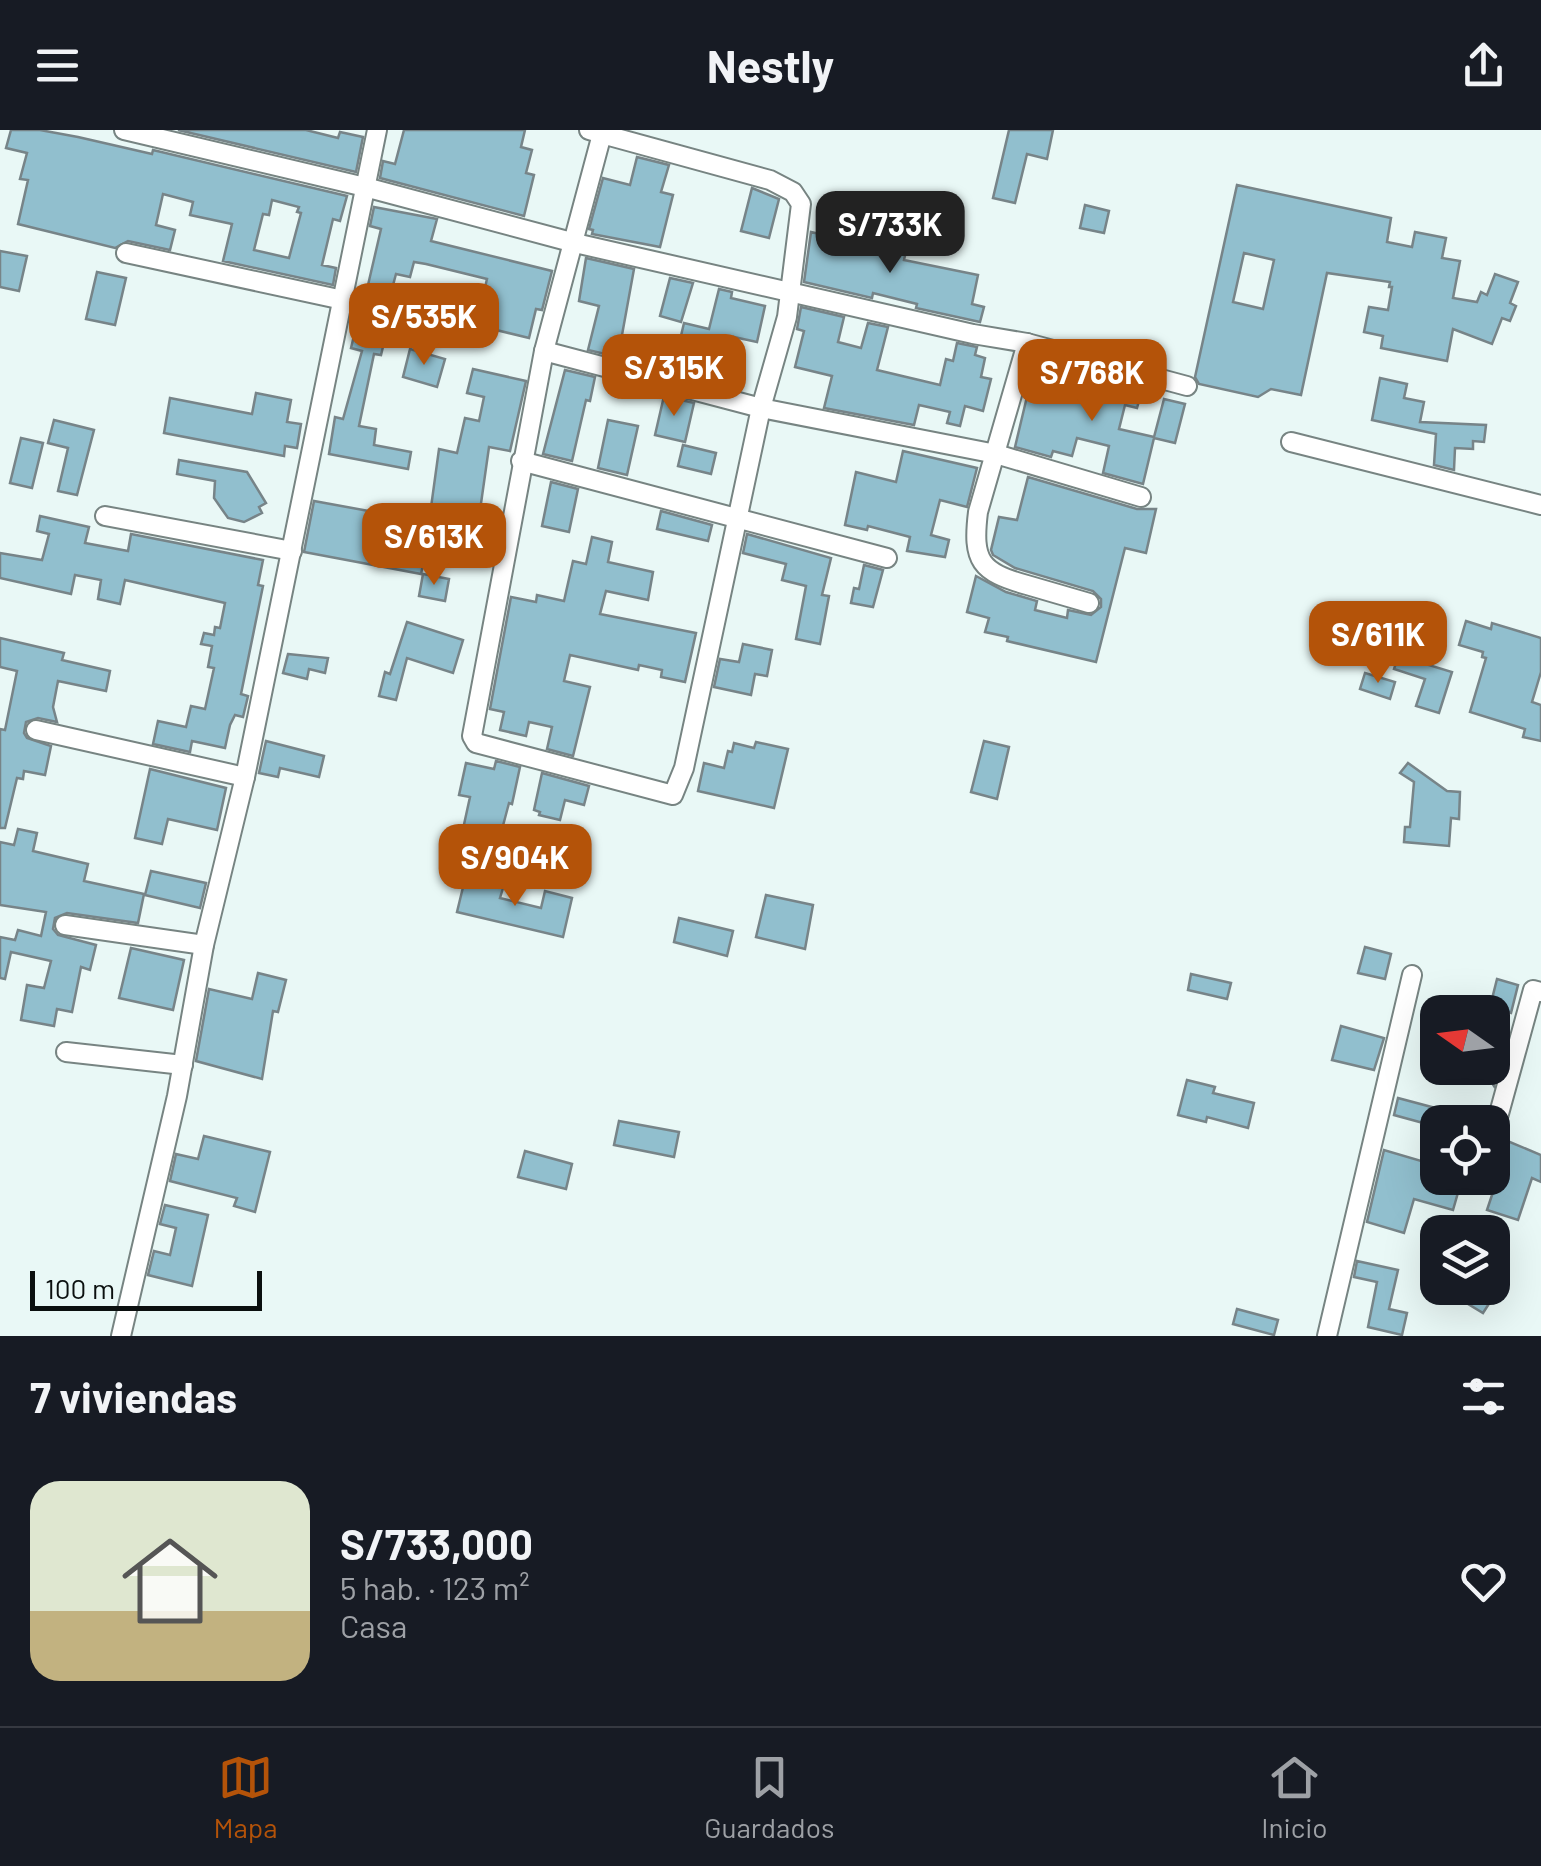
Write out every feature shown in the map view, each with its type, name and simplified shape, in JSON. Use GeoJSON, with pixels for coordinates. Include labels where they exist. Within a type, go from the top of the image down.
{"type":"FeatureCollection","features":[{"type":"Feature","properties":{"kind":"street"},"geometry":{"type":"LineString","coordinates":[[124,130],[365,187],[575,243],[1027,343],[1187,386]]}},
{"type":"Feature","properties":{"kind":"street"},"geometry":{"type":"LineString","coordinates":[[121,1336],[184,1064],[204,946],[245,777],[377,130]]}},
{"type":"Feature","properties":{"kind":"street"},"geometry":{"type":"LineString","coordinates":[[598,131],[770,180],[793,192],[801,204],[787,318],[761,408],[684,768],[673,795],[476,744],[472,736],[521,460],[544,351],[575,243],[598,131]]}},
{"type":"Feature","properties":{"kind":"street"},"geometry":{"type":"LineString","coordinates":[[126,253],[342,300]]}},
{"type":"Feature","properties":{"kind":"street"},"geometry":{"type":"LineString","coordinates":[[1027,343],[978,512],[974,540],[983,564],[996,576],[1089,603]]}},
{"type":"Feature","properties":{"kind":"street"},"geometry":{"type":"LineString","coordinates":[[544,351],[761,408],[996,454],[1141,497]]}},
{"type":"Feature","properties":{"kind":"street"},"geometry":{"type":"LineString","coordinates":[[1290,442],[1541,506]]}},
{"type":"Feature","properties":{"kind":"street"},"geometry":{"type":"LineString","coordinates":[[521,460],[888,558]]}},
{"type":"Feature","properties":{"kind":"street"},"geometry":{"type":"LineString","coordinates":[[105,516],[292,551]]}},
{"type":"Feature","properties":{"kind":"street"},"geometry":{"type":"LineString","coordinates":[[36,730],[245,777]]}},
{"type":"Feature","properties":{"kind":"street"},"geometry":{"type":"LineString","coordinates":[[64,925],[204,946]]}},
{"type":"Feature","properties":{"kind":"street"},"geometry":{"type":"LineString","coordinates":[[1327,1336],[1412,975]]}},
{"type":"Feature","properties":{"kind":"street"},"geometry":{"type":"LineString","coordinates":[[1502,1105],[1534,990],[1541,992]]}},
{"type":"Feature","properties":{"kind":"street"},"geometry":{"type":"LineString","coordinates":[[66,1052],[184,1064]]}},
{"type":"Feature","properties":{"kind":"building"},"geometry":{"type":"Polygon","coordinates":[[[11,130],[40,130],[152,154],[153,150],[347,196],[340,221],[333,219],[322,265],[336,268],[333,285],[223,261],[232,224],[190,215],[193,202],[163,194],[156,225],[175,230],[170,250],[128,241],[115,248],[18,224],[28,180],[20,179],[27,153],[6,148],[11,130]],[[272,200],[269,215],[263,214],[254,250],[289,258],[301,213],[297,212],[299,207],[272,200]]]}},
{"type":"Feature","properties":{"kind":"building"},"geometry":{"type":"Polygon","coordinates":[[[178,130],[306,130],[338,138],[340,132],[363,137],[356,172],[178,130]]]}},
{"type":"Feature","properties":{"kind":"building"},"geometry":{"type":"Polygon","coordinates":[[[404,130],[525,130],[521,147],[532,150],[526,173],[534,175],[524,216],[380,178],[383,161],[395,164],[404,130]]]}},
{"type":"Feature","properties":{"kind":"building"},"geometry":{"type":"Polygon","coordinates":[[[1009,130],[1053,130],[1047,159],[1027,154],[1015,203],[993,198],[1009,130]]]}},
{"type":"Feature","properties":{"kind":"building"},"geometry":{"type":"Polygon","coordinates":[[[637,157],[669,165],[661,192],[673,195],[660,247],[592,234],[589,229],[603,178],[630,185],[637,157]]]}},
{"type":"Feature","properties":{"kind":"building"},"geometry":{"type":"Polygon","coordinates":[[[1237,185],[1391,218],[1387,242],[1412,247],[1415,232],[1446,238],[1442,258],[1460,261],[1453,298],[1477,302],[1481,292],[1487,295],[1495,274],[1518,282],[1510,303],[1516,306],[1510,321],[1502,318],[1492,344],[1453,329],[1447,361],[1381,348],[1383,336],[1364,332],[1369,307],[1388,310],[1390,282],[1327,273],[1301,395],[1271,389],[1258,397],[1199,384],[1195,377],[1237,185]],[[1244,253],[1233,302],[1263,309],[1274,260],[1244,253]]]}},
{"type":"Feature","properties":{"kind":"building"},"geometry":{"type":"Polygon","coordinates":[[[752,188],[779,199],[769,238],[741,231],[752,188]]]}},
{"type":"Feature","properties":{"kind":"building"},"geometry":{"type":"Polygon","coordinates":[[[1085,205],[1109,211],[1104,233],[1080,228],[1085,205]]]}},
{"type":"Feature","properties":{"kind":"building"},"geometry":{"type":"Polygon","coordinates":[[[374,207],[437,219],[431,241],[552,271],[542,310],[536,309],[529,338],[476,325],[487,279],[426,264],[414,262],[410,277],[396,274],[388,304],[365,298],[381,229],[370,226],[374,207]]]}},
{"type":"Feature","properties":{"kind":"building"},"geometry":{"type":"Polygon","coordinates":[[[811,232],[893,251],[897,234],[909,238],[904,260],[978,275],[972,304],[984,307],[980,322],[916,308],[917,304],[873,293],[872,298],[804,282],[811,232]]]}},
{"type":"Feature","properties":{"kind":"building"},"geometry":{"type":"Polygon","coordinates":[[[0,251],[27,256],[19,291],[0,287],[0,251]]]}},
{"type":"Feature","properties":{"kind":"building"},"geometry":{"type":"Polygon","coordinates":[[[586,258],[634,269],[618,357],[588,350],[599,306],[579,301],[586,258]]]}},
{"type":"Feature","properties":{"kind":"building"},"geometry":{"type":"Polygon","coordinates":[[[97,272],[126,278],[115,325],[86,319],[97,272]]]}},
{"type":"Feature","properties":{"kind":"building"},"geometry":{"type":"Polygon","coordinates":[[[670,278],[693,283],[681,322],[660,316],[670,278]]]}},
{"type":"Feature","properties":{"kind":"building"},"geometry":{"type":"Polygon","coordinates":[[[719,289],[732,292],[731,298],[765,306],[757,342],[734,337],[727,369],[702,363],[698,378],[683,375],[687,359],[676,357],[684,323],[709,329],[719,289]]]}},
{"type":"Feature","properties":{"kind":"building"},"geometry":{"type":"Polygon","coordinates":[[[801,307],[844,317],[838,342],[861,348],[868,323],[888,327],[877,370],[940,385],[946,359],[953,361],[957,343],[977,347],[975,355],[985,358],[981,377],[991,379],[983,411],[965,406],[960,426],[947,423],[950,412],[919,405],[914,425],[824,408],[832,376],[795,367],[804,331],[797,329],[801,307]]]}},
{"type":"Feature","properties":{"kind":"building"},"geometry":{"type":"Polygon","coordinates":[[[357,323],[387,330],[381,355],[374,354],[359,426],[376,429],[374,445],[411,452],[408,469],[329,454],[335,417],[343,419],[362,351],[351,348],[357,323]]]}},
{"type":"Feature","properties":{"kind":"building"},"geometry":{"type":"Polygon","coordinates":[[[410,349],[445,359],[437,387],[403,377],[410,349]]]}},
{"type":"Feature","properties":{"kind":"building"},"geometry":{"type":"Polygon","coordinates":[[[1035,363],[1059,369],[1053,394],[1098,406],[1105,377],[1143,387],[1137,408],[1125,405],[1119,429],[1154,437],[1164,399],[1185,404],[1175,443],[1154,438],[1143,484],[1103,473],[1109,446],[1077,438],[1072,456],[1053,451],[1051,457],[1015,447],[1035,363]]]}},
{"type":"Feature","properties":{"kind":"building"},"geometry":{"type":"Polygon","coordinates":[[[473,369],[526,381],[510,451],[489,447],[473,560],[426,551],[421,574],[304,552],[314,501],[429,522],[439,449],[457,453],[465,418],[479,421],[484,397],[467,393],[473,369]]]}},
{"type":"Feature","properties":{"kind":"building"},"geometry":{"type":"Polygon","coordinates":[[[565,370],[595,377],[572,461],[543,454],[565,370]]]}},
{"type":"Feature","properties":{"kind":"building"},"geometry":{"type":"Polygon","coordinates":[[[1380,378],[1407,384],[1404,398],[1424,402],[1420,422],[1486,425],[1484,442],[1473,441],[1473,449],[1455,448],[1454,470],[1434,465],[1436,434],[1372,420],[1380,378]]]}},
{"type":"Feature","properties":{"kind":"building"},"geometry":{"type":"Polygon","coordinates":[[[256,393],[291,400],[287,422],[301,424],[297,448],[285,446],[284,456],[164,433],[170,398],[252,414],[256,393]]]}},
{"type":"Feature","properties":{"kind":"building"},"geometry":{"type":"Polygon","coordinates":[[[664,396],[694,403],[685,442],[655,435],[664,396]]]}},
{"type":"Feature","properties":{"kind":"building"},"geometry":{"type":"Polygon","coordinates":[[[54,420],[94,430],[77,495],[58,491],[68,448],[48,443],[54,420]]]}},
{"type":"Feature","properties":{"kind":"building"},"geometry":{"type":"Polygon","coordinates":[[[608,420],[638,426],[627,475],[598,468],[608,420]]]}},
{"type":"Feature","properties":{"kind":"building"},"geometry":{"type":"Polygon","coordinates":[[[21,438],[43,443],[32,488],[10,483],[21,438]]]}},
{"type":"Feature","properties":{"kind":"building"},"geometry":{"type":"Polygon","coordinates":[[[683,445],[716,453],[711,474],[678,466],[683,445]]]}},
{"type":"Feature","properties":{"kind":"building"},"geometry":{"type":"Polygon","coordinates":[[[903,451],[977,468],[967,507],[940,500],[931,535],[949,540],[945,557],[907,551],[910,537],[868,526],[867,530],[845,525],[856,472],[896,482],[903,451]]]}},
{"type":"Feature","properties":{"kind":"building"},"geometry":{"type":"Polygon","coordinates":[[[179,460],[247,472],[266,503],[259,507],[262,513],[244,522],[228,518],[214,498],[215,481],[177,474],[179,460]]]}},
{"type":"Feature","properties":{"kind":"building"},"geometry":{"type":"Polygon","coordinates":[[[1028,477],[1137,509],[1156,509],[1146,553],[1125,548],[1096,662],[1007,641],[1008,637],[985,632],[989,618],[967,612],[976,576],[1006,592],[1037,601],[1035,610],[1067,618],[1068,610],[1091,615],[1101,607],[1101,599],[1093,591],[1015,568],[993,555],[999,517],[1017,520],[1028,477]]]}},
{"type":"Feature","properties":{"kind":"building"},"geometry":{"type":"Polygon","coordinates":[[[551,482],[578,489],[569,532],[542,526],[551,482]]]}},
{"type":"Feature","properties":{"kind":"building"},"geometry":{"type":"Polygon","coordinates":[[[661,511],[712,525],[708,541],[657,529],[661,511]]]}},
{"type":"Feature","properties":{"kind":"building"},"geometry":{"type":"Polygon","coordinates":[[[40,516],[89,527],[85,543],[128,551],[131,534],[263,560],[258,585],[263,586],[241,694],[248,696],[243,717],[235,715],[230,725],[225,748],[192,741],[190,752],[153,744],[158,721],[186,727],[191,706],[205,709],[214,668],[208,667],[212,646],[201,644],[204,633],[214,635],[215,627],[220,628],[225,603],[125,580],[120,604],[98,599],[101,580],[75,575],[71,594],[0,578],[0,553],[42,560],[49,534],[37,531],[40,516]]]}},
{"type":"Feature","properties":{"kind":"building"},"geometry":{"type":"Polygon","coordinates":[[[747,534],[831,558],[822,595],[829,596],[820,644],[796,639],[806,586],[782,580],[786,564],[743,553],[747,534]]]}},
{"type":"Feature","properties":{"kind":"building"},"geometry":{"type":"Polygon","coordinates":[[[592,537],[612,542],[608,562],[653,572],[648,600],[606,591],[600,614],[696,633],[685,682],[661,677],[662,670],[639,665],[638,670],[570,655],[564,681],[590,687],[573,756],[547,749],[552,727],[529,722],[526,736],[500,730],[504,712],[490,709],[511,597],[536,602],[537,595],[564,601],[573,561],[586,564],[592,537]]]}},
{"type":"Feature","properties":{"kind":"building"},"geometry":{"type":"Polygon","coordinates":[[[864,565],[883,570],[873,607],[851,603],[854,588],[859,589],[864,565]]]}},
{"type":"Feature","properties":{"kind":"building"},"geometry":{"type":"Polygon","coordinates":[[[423,574],[449,579],[445,601],[419,596],[423,574]]]}},
{"type":"Feature","properties":{"kind":"building"},"geometry":{"type":"Polygon","coordinates":[[[1466,621],[1491,629],[1492,623],[1541,638],[1541,672],[1532,702],[1541,705],[1541,741],[1523,737],[1525,729],[1470,712],[1486,658],[1482,657],[1483,652],[1459,645],[1466,621]]]}},
{"type":"Feature","properties":{"kind":"building"},"geometry":{"type":"Polygon","coordinates":[[[407,622],[463,640],[453,673],[407,658],[396,700],[379,696],[385,672],[390,674],[407,622]]]}},
{"type":"Feature","properties":{"kind":"building"},"geometry":{"type":"Polygon","coordinates":[[[0,638],[64,653],[62,660],[110,671],[106,691],[58,681],[53,707],[57,722],[38,718],[26,722],[27,738],[51,746],[45,775],[24,771],[23,779],[17,778],[5,828],[0,828],[0,729],[5,730],[17,671],[0,667],[0,638]]]}},
{"type":"Feature","properties":{"kind":"building"},"geometry":{"type":"Polygon","coordinates":[[[1403,643],[1426,650],[1422,663],[1452,672],[1439,713],[1416,706],[1425,679],[1394,669],[1403,643]]]}},
{"type":"Feature","properties":{"kind":"building"},"geometry":{"type":"Polygon","coordinates":[[[743,644],[772,650],[767,676],[755,674],[751,695],[714,687],[720,659],[739,662],[743,644]]]}},
{"type":"Feature","properties":{"kind":"building"},"geometry":{"type":"Polygon","coordinates":[[[288,654],[328,658],[325,673],[309,669],[307,679],[283,673],[288,654]]]}},
{"type":"Feature","properties":{"kind":"building"},"geometry":{"type":"Polygon","coordinates":[[[1365,673],[1395,682],[1390,699],[1360,689],[1365,673]]]}},
{"type":"Feature","properties":{"kind":"building"},"geometry":{"type":"Polygon","coordinates":[[[266,741],[324,756],[319,777],[280,768],[278,777],[259,773],[266,741]]]}},
{"type":"Feature","properties":{"kind":"building"},"geometry":{"type":"Polygon","coordinates":[[[984,741],[1009,747],[997,799],[971,792],[984,741]]]}},
{"type":"Feature","properties":{"kind":"building"},"geometry":{"type":"Polygon","coordinates":[[[756,742],[788,749],[774,808],[698,791],[704,763],[724,768],[734,743],[754,748],[756,742]]]}},
{"type":"Feature","properties":{"kind":"building"},"geometry":{"type":"Polygon","coordinates":[[[496,761],[520,767],[496,852],[452,842],[456,827],[463,829],[470,797],[459,795],[466,763],[494,769],[496,761]]]}},
{"type":"Feature","properties":{"kind":"building"},"geometry":{"type":"Polygon","coordinates":[[[1408,763],[1447,791],[1460,792],[1459,819],[1451,818],[1449,846],[1404,842],[1405,827],[1410,827],[1414,782],[1400,773],[1408,763]]]}},
{"type":"Feature","properties":{"kind":"building"},"geometry":{"type":"Polygon","coordinates":[[[150,769],[226,788],[217,830],[168,819],[162,844],[135,838],[150,769]]]}},
{"type":"Feature","properties":{"kind":"building"},"geometry":{"type":"Polygon","coordinates":[[[542,773],[589,786],[584,805],[565,800],[560,820],[539,815],[534,810],[542,773]]]}},
{"type":"Feature","properties":{"kind":"building"},"geometry":{"type":"Polygon","coordinates":[[[18,829],[37,833],[33,851],[88,864],[84,881],[144,894],[138,923],[67,913],[55,918],[53,929],[58,935],[96,945],[90,970],[81,967],[72,1012],[57,1009],[54,1026],[21,1020],[27,985],[44,988],[51,961],[11,952],[5,979],[0,978],[0,937],[15,940],[18,930],[41,936],[46,912],[0,905],[0,842],[14,845],[18,829]]]}},
{"type":"Feature","properties":{"kind":"building"},"geometry":{"type":"Polygon","coordinates":[[[151,871],[206,883],[200,908],[145,895],[151,871]]]}},
{"type":"Feature","properties":{"kind":"building"},"geometry":{"type":"Polygon","coordinates":[[[465,879],[503,888],[500,898],[541,908],[545,891],[572,898],[563,937],[457,912],[465,879]]]}},
{"type":"Feature","properties":{"kind":"building"},"geometry":{"type":"Polygon","coordinates":[[[766,895],[813,905],[805,949],[756,937],[766,895]]]}},
{"type":"Feature","properties":{"kind":"building"},"geometry":{"type":"Polygon","coordinates":[[[679,918],[733,931],[727,956],[674,942],[679,918]]]}},
{"type":"Feature","properties":{"kind":"building"},"geometry":{"type":"Polygon","coordinates":[[[1365,947],[1391,954],[1385,979],[1358,973],[1365,947]]]}},
{"type":"Feature","properties":{"kind":"building"},"geometry":{"type":"Polygon","coordinates":[[[131,948],[184,960],[173,1010],[119,998],[131,948]]]}},
{"type":"Feature","properties":{"kind":"building"},"geometry":{"type":"Polygon","coordinates":[[[258,973],[286,980],[278,1012],[273,1011],[262,1079],[196,1061],[209,989],[252,999],[258,973]]]}},
{"type":"Feature","properties":{"kind":"building"},"geometry":{"type":"Polygon","coordinates":[[[1191,974],[1231,983],[1227,999],[1188,990],[1191,974]]]}},
{"type":"Feature","properties":{"kind":"building"},"geometry":{"type":"Polygon","coordinates":[[[1497,979],[1518,985],[1511,1013],[1510,995],[1493,995],[1497,979]]]}},
{"type":"Feature","properties":{"kind":"building"},"geometry":{"type":"Polygon","coordinates":[[[1341,1026],[1384,1038],[1374,1070],[1332,1060],[1341,1026]]]}},
{"type":"Feature","properties":{"kind":"building"},"geometry":{"type":"Polygon","coordinates":[[[1187,1080],[1215,1087],[1213,1093],[1254,1103],[1248,1128],[1207,1117],[1206,1122],[1178,1115],[1187,1080]]]}},
{"type":"Feature","properties":{"kind":"building"},"geometry":{"type":"Polygon","coordinates":[[[1398,1098],[1424,1105],[1420,1105],[1420,1122],[1394,1115],[1398,1098]]]}},
{"type":"Feature","properties":{"kind":"building"},"geometry":{"type":"Polygon","coordinates":[[[619,1121],[679,1132],[674,1157],[614,1145],[619,1121]]]}},
{"type":"Feature","properties":{"kind":"building"},"geometry":{"type":"Polygon","coordinates":[[[204,1136],[270,1152],[255,1212],[234,1206],[237,1198],[170,1181],[176,1154],[198,1159],[204,1136]]]}},
{"type":"Feature","properties":{"kind":"building"},"geometry":{"type":"Polygon","coordinates":[[[1510,1142],[1541,1155],[1541,1182],[1532,1178],[1518,1220],[1487,1210],[1492,1195],[1510,1195],[1510,1142]]]}},
{"type":"Feature","properties":{"kind":"building"},"geometry":{"type":"Polygon","coordinates":[[[1384,1150],[1420,1161],[1420,1195],[1457,1195],[1453,1210],[1414,1199],[1404,1233],[1367,1222],[1384,1150]]]}},
{"type":"Feature","properties":{"kind":"building"},"geometry":{"type":"Polygon","coordinates":[[[525,1151],[572,1164],[566,1189],[518,1177],[525,1151]]]}},
{"type":"Feature","properties":{"kind":"building"},"geometry":{"type":"Polygon","coordinates":[[[165,1205],[208,1215],[192,1286],[148,1275],[154,1251],[170,1255],[176,1228],[160,1224],[165,1205]]]}},
{"type":"Feature","properties":{"kind":"building"},"geometry":{"type":"Polygon","coordinates":[[[1357,1261],[1398,1270],[1389,1309],[1407,1313],[1402,1335],[1368,1327],[1377,1282],[1354,1277],[1357,1261]]]}},
{"type":"Feature","properties":{"kind":"building"},"geometry":{"type":"Polygon","coordinates":[[[1470,1305],[1488,1305],[1483,1313],[1470,1305]]]}},
{"type":"Feature","properties":{"kind":"building"},"geometry":{"type":"Polygon","coordinates":[[[1237,1309],[1278,1320],[1274,1335],[1233,1324],[1237,1309]]]}}]}
